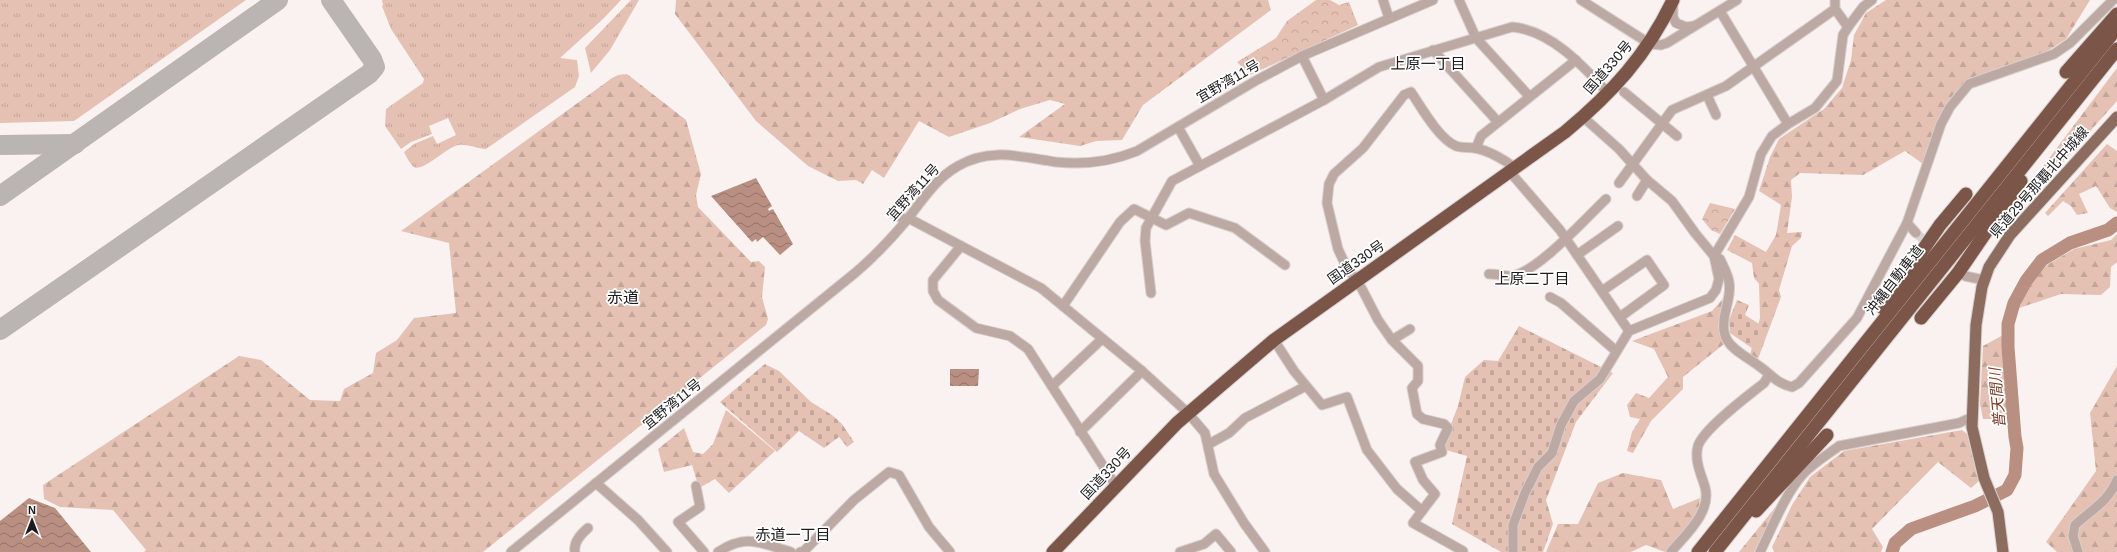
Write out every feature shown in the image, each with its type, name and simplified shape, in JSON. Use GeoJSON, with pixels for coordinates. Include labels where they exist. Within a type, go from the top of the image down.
{"type":"FeatureCollection","features":[{"type":"Feature","properties":{"kind":"highway","name":"国道330号"},"geometry":{"type":"LineString","coordinates":[[1057,550],[1116,486],[1188,413],[1274,340],[1513,170],[1583,117],[1609,94],[1650,44],[1673,0]]}},
{"type":"Feature","properties":{"kind":"highway"},"geometry":{"type":"LineString","coordinates":[[2066,72],[2117,14]]}},
{"type":"Feature","properties":{"kind":"highway","name":"沖縄自動車道"},"geometry":{"type":"LineString","coordinates":[[1698,552],[2117,28]]}},
{"type":"Feature","properties":{"kind":"highway","name":"沖縄自動車道"},"geometry":{"type":"LineString","coordinates":[[1715,552],[2117,49]]}},
{"type":"Feature","properties":{"kind":"highway"},"geometry":{"type":"LineString","coordinates":[[1921,318],[1958,273],[2028,171],[2042,143]]}},
{"type":"Feature","properties":{"kind":"highway"},"geometry":{"type":"LineString","coordinates":[[1865,343],[1868,329],[1903,277],[1940,225],[1966,194]]}},
{"type":"Feature","properties":{"kind":"highway"},"geometry":{"type":"LineString","coordinates":[[1734,527],[1750,517],[1827,435]]}},
{"type":"Feature","properties":{"kind":"main road","name":"県道29号那覇北中城線"},"geometry":{"type":"LineString","coordinates":[[2003,552],[2000,519],[1985,479],[1974,436],[1972,417],[1976,325],[1984,280],[1995,257],[2010,235],[2117,117]]}},
{"type":"Feature","properties":{"kind":"street"},"geometry":{"type":"LineString","coordinates":[[1383,0],[1389,18]]}},
{"type":"Feature","properties":{"kind":"street","name":"宜野湾11号"},"geometry":{"type":"LineString","coordinates":[[511,552],[855,273],[876,254],[907,219],[924,196],[957,166],[981,156],[1004,154],[1056,162],[1099,162],[1114,160],[1136,151],[1257,80],[1302,56],[1433,0]]}},
{"type":"Feature","properties":{"kind":"street"},"geometry":{"type":"LineString","coordinates":[[1459,0],[1476,38],[1529,96]]}},
{"type":"Feature","properties":{"kind":"street"},"geometry":{"type":"LineString","coordinates":[[1581,0],[1650,44],[1661,45],[1667,43],[1737,0]]}},
{"type":"Feature","properties":{"kind":"street"},"geometry":{"type":"LineString","coordinates":[[1673,0],[1673,17],[1676,23],[1686,27],[1695,26]]}},
{"type":"Feature","properties":{"kind":"street"},"geometry":{"type":"LineString","coordinates":[[1714,256],[1749,197],[1761,154],[1772,136],[1788,124],[1815,108],[1836,81],[1843,35],[1863,7],[1872,0]]}},
{"type":"Feature","properties":{"kind":"street"},"geometry":{"type":"LineString","coordinates":[[1714,256],[1720,259],[1729,281],[1730,294],[1722,325],[1725,337],[1734,348],[1781,384],[1792,387],[1799,383],[1834,346],[1857,318],[1907,223],[1941,124],[1950,107],[1969,84],[2054,54],[2070,43],[2113,0]]}},
{"type":"Feature","properties":{"kind":"street"},"geometry":{"type":"LineString","coordinates":[[1619,183],[1633,166],[1672,110],[1726,86],[1835,5],[1848,27]]}},
{"type":"Feature","properties":{"kind":"street"},"geometry":{"type":"LineString","coordinates":[[1720,11],[1788,124]]}},
{"type":"Feature","properties":{"kind":"street"},"geometry":{"type":"LineString","coordinates":[[1151,292],[1145,240],[1146,228],[1150,217],[1172,181],[1324,100],[1379,67],[1512,26],[1523,27],[1539,34],[1576,60],[1609,94]]}},
{"type":"Feature","properties":{"kind":"street"},"geometry":{"type":"LineString","coordinates":[[1433,50],[1498,122]]}},
{"type":"Feature","properties":{"kind":"street"},"geometry":{"type":"LineString","coordinates":[[1302,56],[1324,100]]}},
{"type":"Feature","properties":{"kind":"street"},"geometry":{"type":"LineString","coordinates":[[1476,148],[1481,136],[1529,96],[1576,60]]}},
{"type":"Feature","properties":{"kind":"street"},"geometry":{"type":"LineString","coordinates":[[1462,552],[1413,523],[1435,494],[1424,480],[1414,462],[1442,452],[1440,445],[1448,428],[1444,424],[1423,419],[1417,414],[1412,388],[1418,381],[1418,366],[1392,340],[1378,320],[1338,250],[1327,203],[1329,184],[1334,174],[1363,148],[1404,95],[1411,92],[1437,129],[1449,141],[1456,146],[1476,148],[1509,163],[1565,238],[1629,331]]}},
{"type":"Feature","properties":{"kind":"street"},"geometry":{"type":"LineString","coordinates":[[1624,92],[1677,136]]}},
{"type":"Feature","properties":{"kind":"street"},"geometry":{"type":"LineString","coordinates":[[1707,95],[1716,115]]}},
{"type":"Feature","properties":{"kind":"street"},"geometry":{"type":"LineString","coordinates":[[1513,552],[1513,525],[1525,493],[1538,467],[1552,453],[1562,425],[1574,401],[1600,379],[1629,331],[1710,298],[1716,290],[1719,279],[1714,256],[1672,201],[1647,180],[1619,149],[1583,117]]}},
{"type":"Feature","properties":{"kind":"street"},"geometry":{"type":"LineString","coordinates":[[1178,127],[1200,166]]}},
{"type":"Feature","properties":{"kind":"street"},"geometry":{"type":"LineString","coordinates":[[1637,196],[1647,180]]}},
{"type":"Feature","properties":{"kind":"street"},"geometry":{"type":"LineString","coordinates":[[1489,274],[1511,276],[1526,271],[1543,259],[1606,199]]}},
{"type":"Feature","properties":{"kind":"street"},"geometry":{"type":"LineString","coordinates":[[1063,306],[1120,222],[1134,209],[1166,225],[1189,213],[1236,228],[1285,265]]}},
{"type":"Feature","properties":{"kind":"street"},"geometry":{"type":"LineString","coordinates":[[896,215],[961,246],[1041,288],[1142,371],[1188,413],[1205,433],[1209,444],[1214,474],[1244,523],[1265,552]]}},
{"type":"Feature","properties":{"kind":"street"},"geometry":{"type":"LineString","coordinates":[[1907,223],[1916,234]]}},
{"type":"Feature","properties":{"kind":"street"},"geometry":{"type":"LineString","coordinates":[[1577,255],[1618,226]]}},
{"type":"Feature","properties":{"kind":"street"},"geometry":{"type":"LineString","coordinates":[[961,246],[933,280],[933,291],[938,300],[976,328],[1010,336],[1028,348],[1080,432],[1116,486]]}},
{"type":"Feature","properties":{"kind":"street"},"geometry":{"type":"LineString","coordinates":[[1602,291],[1647,260],[1664,285],[1620,318]]}},
{"type":"Feature","properties":{"kind":"street"},"geometry":{"type":"LineString","coordinates":[[1965,276],[1984,280]]}},
{"type":"Feature","properties":{"kind":"street"},"geometry":{"type":"LineString","coordinates":[[1550,297],[1562,303],[1616,351]]}},
{"type":"Feature","properties":{"kind":"street"},"geometry":{"type":"LineString","coordinates":[[1392,340],[1410,329]]}},
{"type":"Feature","properties":{"kind":"street"},"geometry":{"type":"LineString","coordinates":[[1052,386],[1102,339]]}},
{"type":"Feature","properties":{"kind":"street"},"geometry":{"type":"LineString","coordinates":[[1274,340],[1306,386],[1322,405],[1347,397],[1367,450],[1396,489],[1422,510]]}},
{"type":"Feature","properties":{"kind":"street"},"geometry":{"type":"LineString","coordinates":[[1080,432],[1142,371]]}},
{"type":"Feature","properties":{"kind":"street"},"geometry":{"type":"LineString","coordinates":[[1671,552],[1704,510],[1707,501],[1706,489],[1697,457],[1698,445],[1704,435],[1718,421],[1764,382],[1768,375]]}},
{"type":"Feature","properties":{"kind":"street"},"geometry":{"type":"LineString","coordinates":[[1209,444],[1229,433],[1245,418],[1306,386]]}},
{"type":"Feature","properties":{"kind":"street"},"geometry":{"type":"LineString","coordinates":[[1760,552],[1784,504],[1802,475],[1824,456],[1839,446],[1958,423],[1972,417]]}},
{"type":"Feature","properties":{"kind":"street"},"geometry":{"type":"LineString","coordinates":[[803,552],[854,500],[889,472],[899,475],[929,527],[950,552]]}},
{"type":"Feature","properties":{"kind":"street"},"geometry":{"type":"LineString","coordinates":[[2078,552],[2073,536],[2075,525],[2097,509],[2108,498],[2117,480]]}},
{"type":"Feature","properties":{"kind":"street"},"geometry":{"type":"LineString","coordinates":[[596,483],[638,520],[667,552]]}},
{"type":"Feature","properties":{"kind":"street"},"geometry":{"type":"LineString","coordinates":[[696,486],[700,507],[678,522],[704,552]]}},
{"type":"Feature","properties":{"kind":"street"},"geometry":{"type":"LineString","coordinates":[[575,552],[574,549],[577,539],[588,528]]}},
{"type":"Feature","properties":{"kind":"street"},"geometry":{"type":"LineString","coordinates":[[1180,552],[1204,544],[1216,534],[1231,552]]}},
{"type":"Feature","properties":{"kind":"street"},"geometry":{"type":"LineString","coordinates":[[718,552],[732,543],[742,540],[791,552]]}},
{"type":"Feature","properties":{"kind":"green space"},"geometry":{"type":"Polygon","coordinates":[[[0,0],[246,0],[74,121],[0,123],[0,0]]]}},
{"type":"Feature","properties":{"kind":"green space"},"geometry":{"type":"Polygon","coordinates":[[[382,0],[621,0],[603,19],[560,58],[577,60],[579,76],[575,87],[486,149],[467,145],[455,146],[418,168],[413,166],[404,152],[414,144],[433,136],[437,144],[456,135],[448,118],[429,126],[432,134],[411,142],[401,149],[385,126],[386,109],[423,83],[424,79],[391,29],[382,6],[382,0]]]}},
{"type":"Feature","properties":{"kind":"green space"},"geometry":{"type":"Polygon","coordinates":[[[631,0],[639,0],[610,50],[591,73],[585,48],[631,0]]]}},
{"type":"Feature","properties":{"kind":"green space"},"geometry":{"type":"Polygon","coordinates":[[[676,0],[1268,0],[1271,10],[1143,105],[1122,140],[1096,141],[1080,146],[1019,137],[1065,104],[1050,100],[1020,109],[990,123],[949,137],[919,121],[884,178],[872,170],[863,184],[856,180],[838,181],[808,166],[756,121],[675,14],[676,0]]]}},
{"type":"Feature","properties":{"kind":"green space"},"geometry":{"type":"Polygon","coordinates":[[[1316,0],[1330,0],[1339,5],[1349,2],[1358,25],[1250,75],[1237,62],[1276,38],[1287,21],[1316,0]]]}},
{"type":"Feature","properties":{"kind":"green space"},"geometry":{"type":"Polygon","coordinates":[[[1886,0],[2090,0],[2066,39],[2040,56],[1967,80],[1923,164],[1905,151],[1863,175],[1800,173],[1791,180],[1792,197],[1787,233],[1802,232],[1801,238],[1792,246],[1779,290],[1781,297],[1758,359],[1750,355],[1760,318],[1759,284],[1754,278],[1752,263],[1727,250],[1735,235],[1766,252],[1776,235],[1781,205],[1759,191],[1770,157],[1779,139],[1824,109],[1842,88],[1851,60],[1854,35],[1866,13],[1886,0]]]}},
{"type":"Feature","properties":{"kind":"green space"},"geometry":{"type":"Polygon","coordinates":[[[2117,68],[2117,101],[1997,235],[1993,233],[2117,68]]]}},
{"type":"Feature","properties":{"kind":"green space"},"geometry":{"type":"Polygon","coordinates":[[[627,74],[686,120],[701,174],[696,195],[698,207],[751,262],[759,261],[765,267],[762,297],[768,319],[766,325],[483,552],[144,552],[146,550],[113,510],[60,507],[44,499],[43,485],[239,356],[261,360],[310,400],[340,401],[344,389],[373,373],[376,353],[397,340],[414,318],[456,313],[449,243],[401,231],[612,78],[618,75],[627,74]]]}},
{"type":"Feature","properties":{"kind":"green space"},"geometry":{"type":"Polygon","coordinates":[[[2107,144],[2117,151],[2117,212],[2110,208],[2096,186],[2079,194],[2088,213],[2077,215],[2071,206],[2063,201],[2048,216],[2045,213],[2107,144]]]}},
{"type":"Feature","properties":{"kind":"green space"},"geometry":{"type":"Polygon","coordinates":[[[1710,203],[1735,209],[1720,234],[1711,230],[1702,219],[1710,203]]]}},
{"type":"Feature","properties":{"kind":"green space"},"geometry":{"type":"Polygon","coordinates":[[[2117,234],[2117,262],[2111,267],[2110,287],[2101,295],[2061,294],[2019,308],[2028,286],[2047,265],[2074,249],[2111,240],[2117,234]]]}},
{"type":"Feature","properties":{"kind":"green space"},"geometry":{"type":"Polygon","coordinates":[[[1726,295],[1718,326],[1724,344],[1683,377],[1683,389],[1651,421],[1633,453],[1627,451],[1632,432],[1640,419],[1630,417],[1627,405],[1636,393],[1649,398],[1668,377],[1654,349],[1632,341],[1712,311],[1726,295]]]}},
{"type":"Feature","properties":{"kind":"green space"},"geometry":{"type":"Polygon","coordinates":[[[1737,300],[1749,305],[1745,315],[1764,327],[1753,349],[1730,333],[1729,320],[1737,300]]]}},
{"type":"Feature","properties":{"kind":"green space"},"geometry":{"type":"Polygon","coordinates":[[[1519,326],[1613,373],[1576,422],[1546,500],[1553,524],[1543,552],[1501,552],[1452,524],[1467,456],[1446,450],[1443,445],[1458,406],[1465,377],[1484,360],[1498,361],[1519,326]]]}},
{"type":"Feature","properties":{"kind":"green space"},"geometry":{"type":"Polygon","coordinates":[[[2003,335],[2010,419],[1983,419],[1980,404],[1983,346],[2003,335]]]}},
{"type":"Feature","properties":{"kind":"green space"},"geometry":{"type":"Polygon","coordinates":[[[765,364],[779,371],[811,402],[832,415],[842,424],[854,442],[847,447],[839,437],[824,448],[799,431],[777,452],[720,402],[765,364]]]}},
{"type":"Feature","properties":{"kind":"green space"},"geometry":{"type":"Polygon","coordinates":[[[2117,366],[2117,552],[2057,552],[2046,542],[2096,471],[2090,413],[2117,366]]]}},
{"type":"Feature","properties":{"kind":"green space"},"geometry":{"type":"Polygon","coordinates":[[[726,410],[775,451],[729,493],[715,479],[699,488],[692,465],[664,472],[658,449],[684,428],[693,452],[703,454],[713,444],[726,410]]]}},
{"type":"Feature","properties":{"kind":"green space"},"geometry":{"type":"Polygon","coordinates":[[[1962,430],[1967,434],[1979,481],[1971,488],[1938,462],[1872,529],[1883,547],[1881,552],[1774,552],[1772,547],[1792,505],[1810,477],[1844,451],[1962,430]]]}},
{"type":"Feature","properties":{"kind":"green space"},"geometry":{"type":"Polygon","coordinates":[[[1623,473],[1661,480],[1673,509],[1700,498],[1698,513],[1665,552],[1646,545],[1631,552],[1546,552],[1558,524],[1578,524],[1598,483],[1623,473]]]}},
{"type":"Feature","properties":{"kind":"green space"},"geometry":{"type":"Polygon","coordinates":[[[1782,499],[1754,552],[1739,552],[1782,499]]]}},
{"type":"Feature","properties":{"kind":"water"},"geometry":{"type":"Polygon","coordinates":[[[756,178],[772,206],[768,209],[769,211],[773,209],[793,244],[780,255],[763,237],[757,242],[756,239],[752,242],[711,196],[756,178]]]}},
{"type":"Feature","properties":{"kind":"water"},"geometry":{"type":"Polygon","coordinates":[[[950,369],[979,369],[978,386],[950,386],[950,369]]]}},
{"type":"Feature","properties":{"kind":"water"},"geometry":{"type":"Polygon","coordinates":[[[29,498],[55,508],[91,552],[0,552],[0,521],[29,498]]]}},
{"type":"Feature","properties":{"kind":"waterway","name":"普天間川"},"geometry":{"type":"LineString","coordinates":[[1892,552],[1895,543],[1911,529],[1975,506],[2007,490],[2015,475],[2017,448],[2008,347],[2008,324],[2014,303],[2026,281],[2042,260],[2070,243],[2108,230],[2117,223]]}},
{"type":"Feature","properties":{"kind":"taxiway"},"geometry":{"type":"LineString","coordinates":[[0,196],[278,0]]}},
{"type":"Feature","properties":{"kind":"taxiway"},"geometry":{"type":"LineString","coordinates":[[0,330],[369,74],[375,67],[372,59],[331,0]]}},
{"type":"Feature","properties":{"kind":"taxiway"},"geometry":{"type":"LineString","coordinates":[[0,145],[75,144]]}},
{"type":"Feature","properties":{"kind":"tunnel"},"geometry":{"type":"LineString","coordinates":[[1916,233],[1963,274]]}},
{"type":"Feature","properties":{"kind":"district","name":"上原一丁目"},"geometry":{"type":"Point","coordinates":[1428,63]}},
{"type":"Feature","properties":{"kind":"district","name":"上原二丁目"},"geometry":{"type":"Point","coordinates":[1532,278]}},
{"type":"Feature","properties":{"kind":"district","name":"赤道"},"geometry":{"type":"Point","coordinates":[623,297]}},
{"type":"Feature","properties":{"kind":"district","name":"赤道一丁目"},"geometry":{"type":"Point","coordinates":[793,534]}}]}
